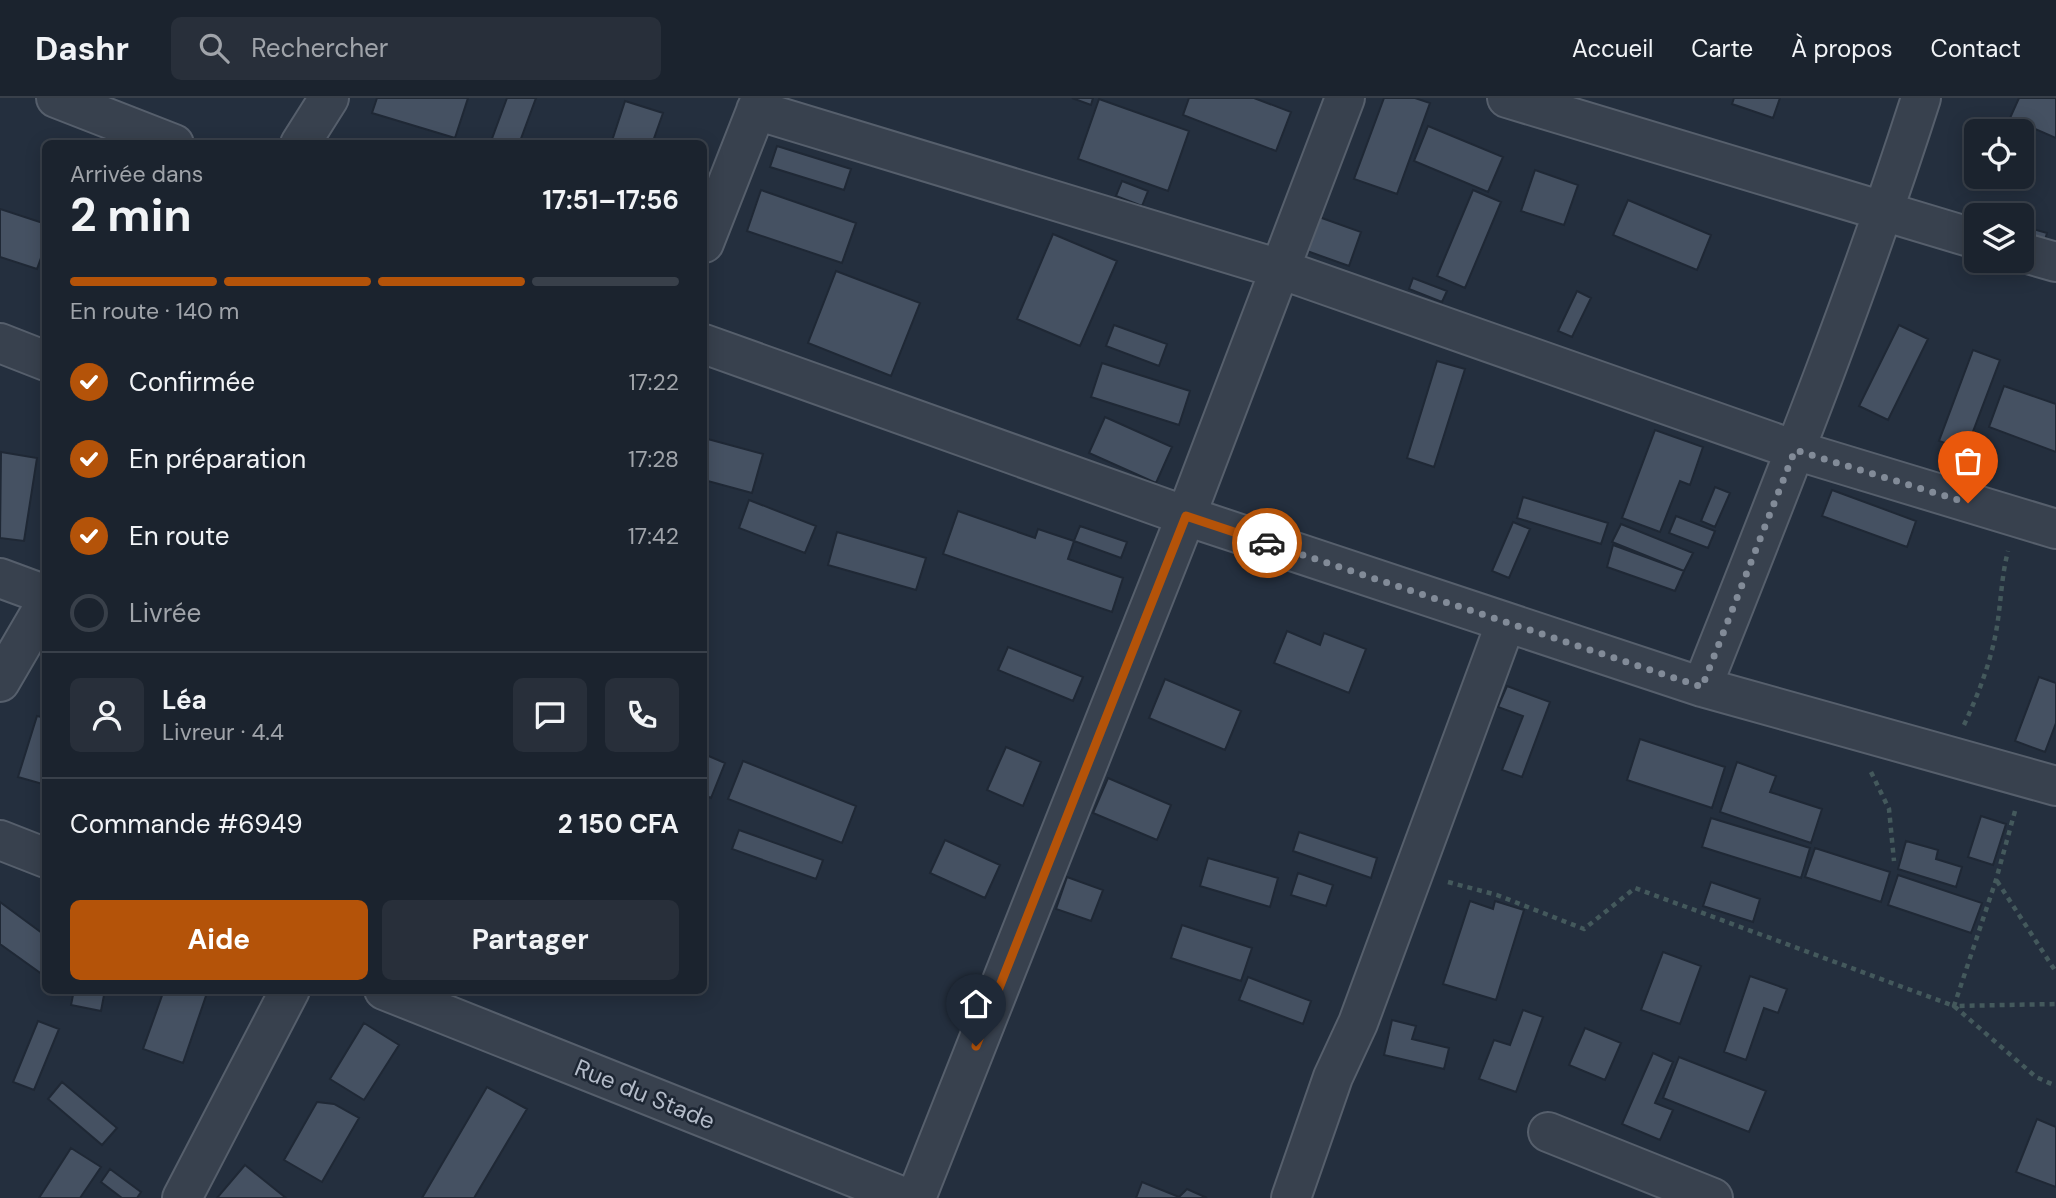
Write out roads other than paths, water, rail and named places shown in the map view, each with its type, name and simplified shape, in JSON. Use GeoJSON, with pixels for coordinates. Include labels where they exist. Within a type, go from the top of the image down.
{"type":"FeatureCollection","features":[{"type":"Feature","properties":{"kind":"street"},"geometry":{"type":"LineString","coordinates":[[56,98],[164,140]]}},
{"type":"Feature","properties":{"kind":"street"},"geometry":{"type":"LineString","coordinates":[[303,140],[329,98]]}},
{"type":"Feature","properties":{"kind":"street"},"geometry":{"type":"LineString","coordinates":[[916,1198],[1186,516],[1345,98]]}},
{"type":"Feature","properties":{"kind":"street"},"geometry":{"type":"LineString","coordinates":[[1507,98],[1964,235]]}},
{"type":"Feature","properties":{"kind":"street"},"geometry":{"type":"LineString","coordinates":[[1702,687],[1884,212],[1921,98]]}},
{"type":"Feature","properties":{"kind":"street"},"geometry":{"type":"LineString","coordinates":[[707,235],[758,104],[1280,269],[1795,450],[2056,529]]}},
{"type":"Feature","properties":{"kind":"street"},"geometry":{"type":"LineString","coordinates":[[2034,256],[2056,262]]}},
{"type":"Feature","properties":{"kind":"street"},"geometry":{"type":"LineString","coordinates":[[0,343],[42,359]]}},
{"type":"Feature","properties":{"kind":"street"},"geometry":{"type":"LineString","coordinates":[[707,345],[1186,516],[1702,687],[2040,781]]}},
{"type":"Feature","properties":{"kind":"street"},"geometry":{"type":"LineString","coordinates":[[0,578],[42,594]]}},
{"type":"Feature","properties":{"kind":"street"},"geometry":{"type":"LineString","coordinates":[[0,682],[42,610]]}},
{"type":"Feature","properties":{"kind":"street"},"geometry":{"type":"LineString","coordinates":[[1291,1198],[1506,622]]}},
{"type":"Feature","properties":{"kind":"street"},"geometry":{"type":"LineString","coordinates":[[0,840],[42,856]]}},
{"type":"Feature","properties":{"kind":"street"},"geometry":{"type":"LineString","coordinates":[[182,1198],[288,994]]}},
{"type":"Feature","properties":{"kind":"street","name":"Rue du Stade"},"geometry":{"type":"LineString","coordinates":[[394,994],[906,1198]]}},
{"type":"Feature","properties":{"kind":"street"},"geometry":{"type":"LineString","coordinates":[[1548,1132],[1713,1198]]}}]}
